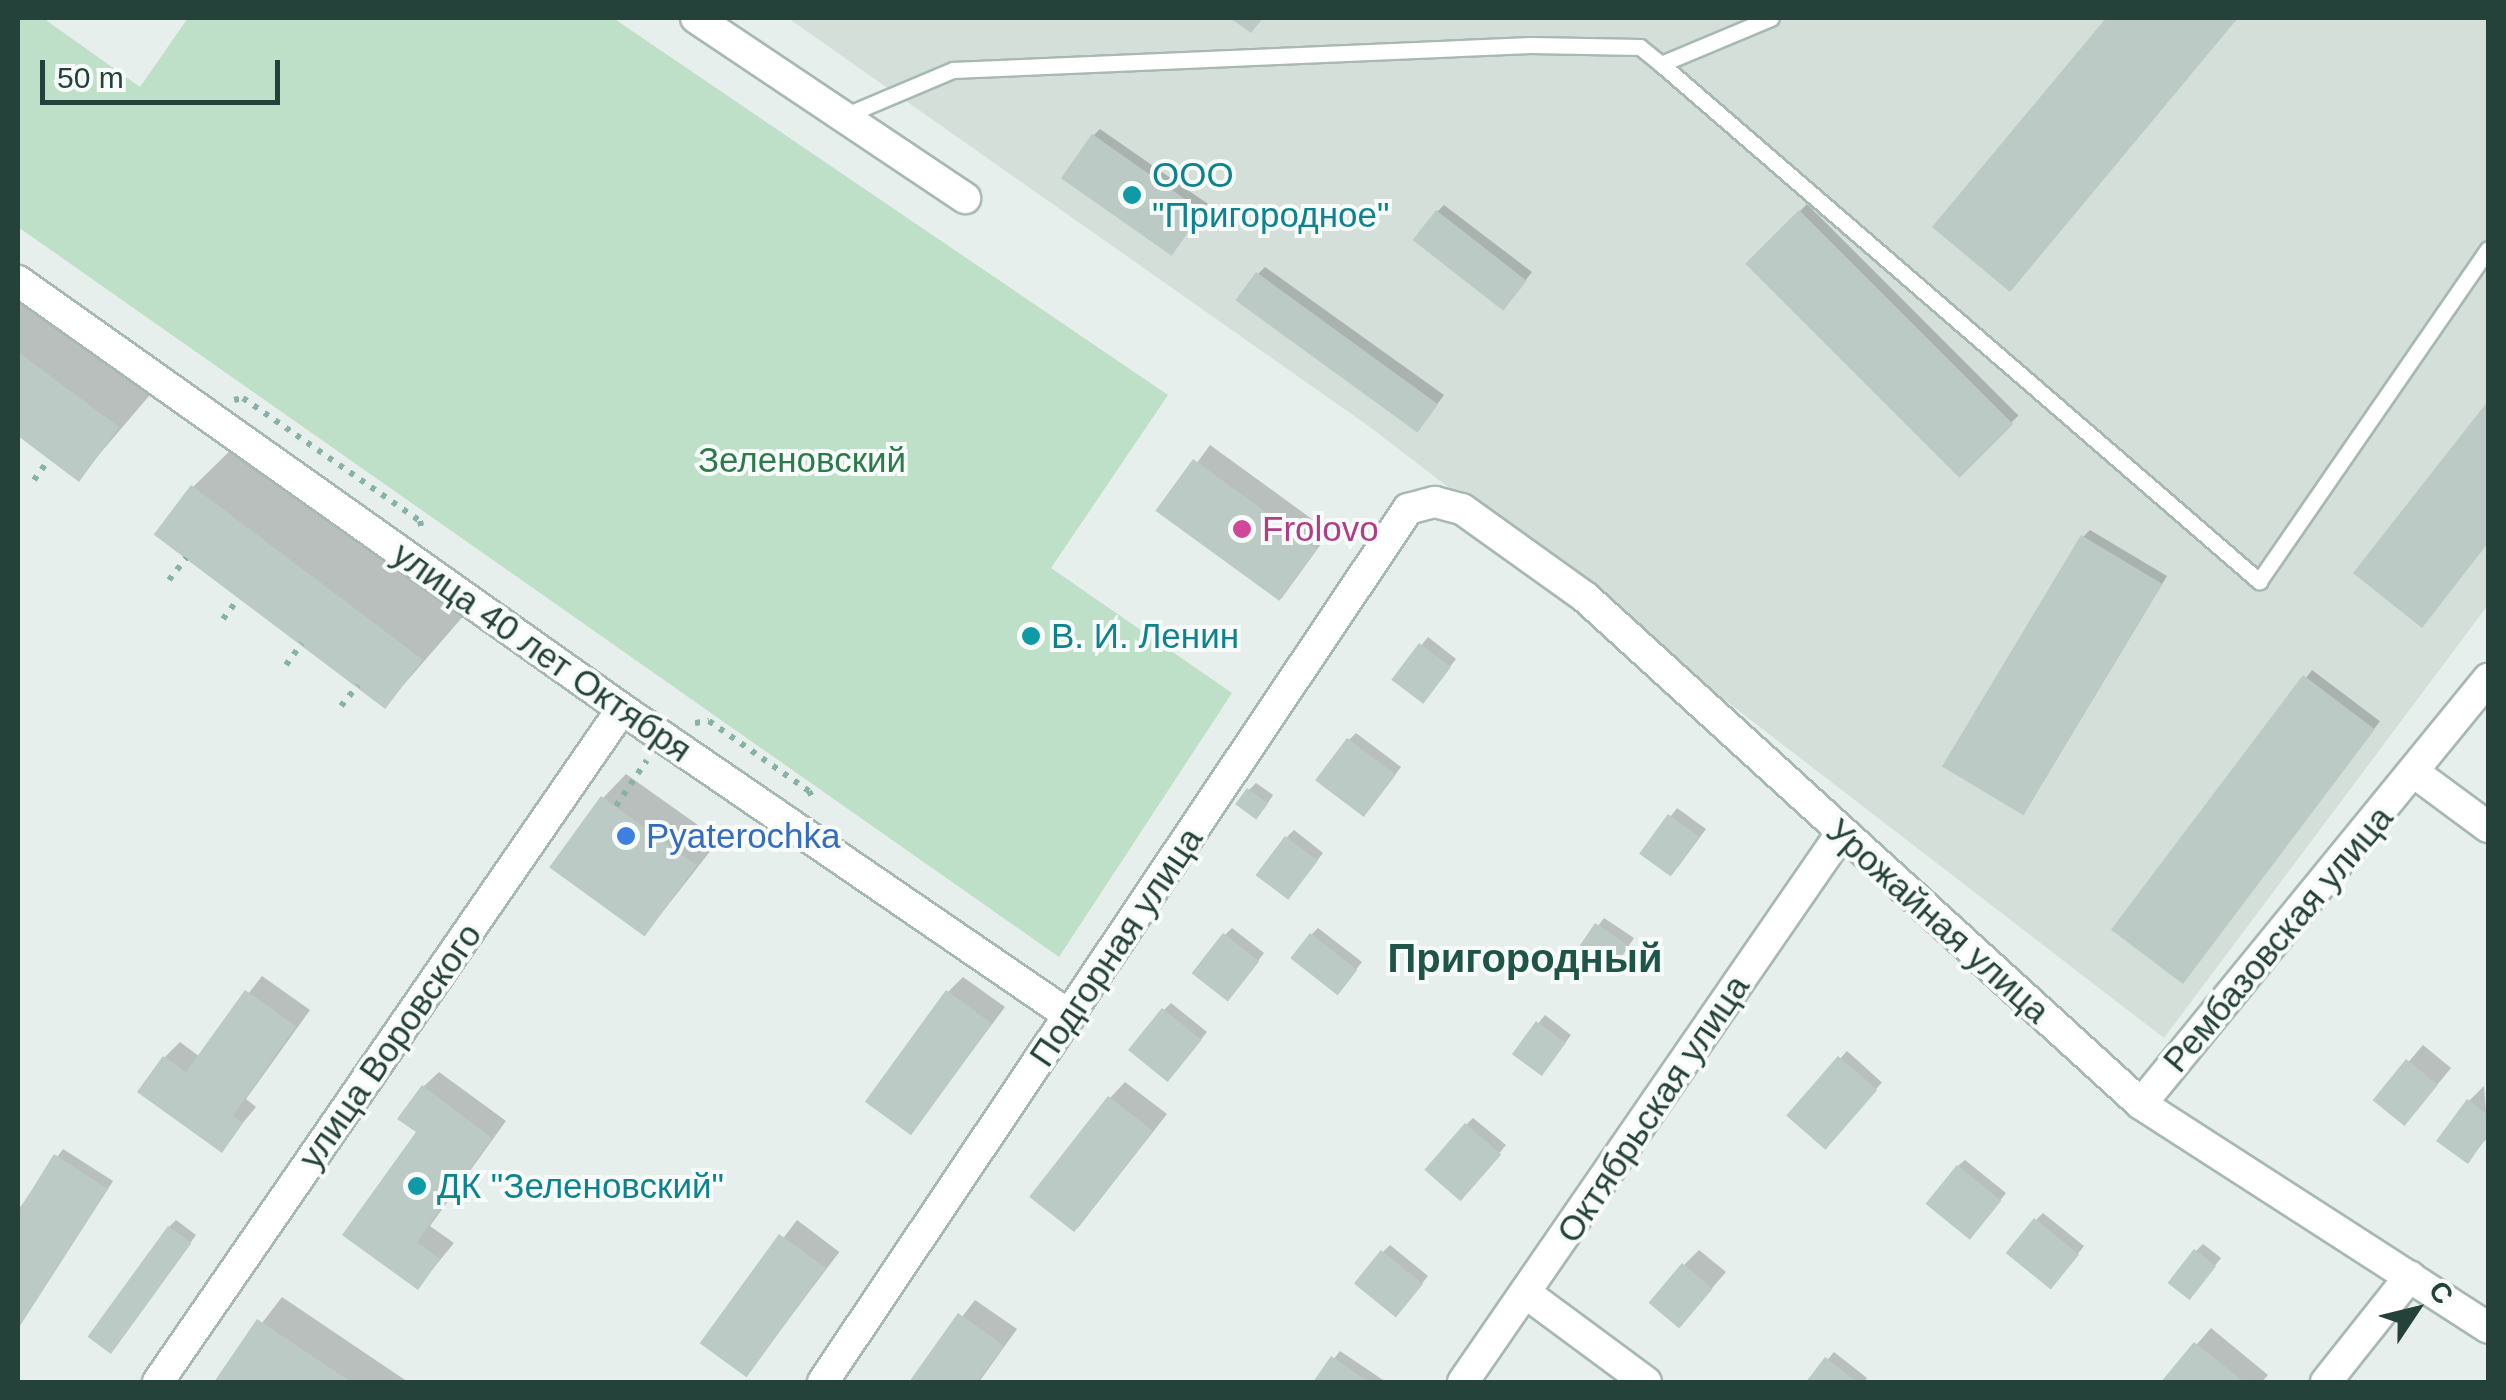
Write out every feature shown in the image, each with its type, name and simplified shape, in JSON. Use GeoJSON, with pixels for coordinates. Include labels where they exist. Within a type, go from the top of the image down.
{"type":"FeatureCollection","features":[{"type":"Feature","properties":{"kind":"street"},"geometry":{"type":"LineString","coordinates":[[696,18],[966,198]]}},
{"type":"Feature","properties":{"kind":"street","name":"улица 40 лет Октября"},"geometry":{"type":"LineString","coordinates":[[18,280],[622,709],[1070,1016]]}},
{"type":"Feature","properties":{"kind":"street","name":"Урожайная улица"},"geometry":{"type":"LineString","coordinates":[[1408,510],[1435,502],[1462,509],[1585,597],[1840,834],[2141,1104],[2488,1328]]}},
{"type":"Feature","properties":{"kind":"street","name":"Подгорная улица"},"geometry":{"type":"LineString","coordinates":[[822,1382],[1408,510]]}},
{"type":"Feature","properties":{"kind":"street","name":"Рембазовская улица"},"geometry":{"type":"LineString","coordinates":[[2141,1104],[2488,680]]}},
{"type":"Feature","properties":{"kind":"street","name":"улица Воровского"},"geometry":{"type":"LineString","coordinates":[[158,1382],[622,709]]}},
{"type":"Feature","properties":{"kind":"street","name":"Рембазовская улица"},"geometry":{"type":"LineString","coordinates":[[2415,773],[2488,827]]}},
{"type":"Feature","properties":{"kind":"street","name":"Октябрьская улица"},"geometry":{"type":"LineString","coordinates":[[1463,1382],[1840,834]]}},
{"type":"Feature","properties":{"kind":"street"},"geometry":{"type":"LineString","coordinates":[[2326,1382],[2410,1276]]}},
{"type":"Feature","properties":{"kind":"street"},"geometry":{"type":"LineString","coordinates":[[1526,1294],[1646,1382]]}},
{"type":"Feature","properties":{"kind":"lane"},"geometry":{"type":"LineString","coordinates":[[1661,64],[1771,18]]}},
{"type":"Feature","properties":{"kind":"lane"},"geometry":{"type":"LineString","coordinates":[[844,116],[953,70],[1046,62],[1530,45],[1640,47],[2259,581],[2488,249]]}},
{"type":"Feature","properties":{"kind":"path"},"geometry":{"type":"LineString","coordinates":[[34,480],[50,459]]}},
{"type":"Feature","properties":{"kind":"path"},"geometry":{"type":"LineString","coordinates":[[169,580],[186,558]]}},
{"type":"Feature","properties":{"kind":"path"},"geometry":{"type":"LineString","coordinates":[[223,619],[239,598]]}},
{"type":"Feature","properties":{"kind":"path"},"geometry":{"type":"LineString","coordinates":[[286,665],[302,643]]}},
{"type":"Feature","properties":{"kind":"path"},"geometry":{"type":"LineString","coordinates":[[341,706],[358,685]]}},
{"type":"Feature","properties":{"kind":"shaded area"},"geometry":{"type":"Polygon","coordinates":[[[788,18],[2488,18],[2488,605],[2164,1038],[1370,427],[788,18]]]}},
{"type":"Feature","properties":{"kind":"green space","name":"Зеленовский"},"geometry":{"type":"Polygon","coordinates":[[[18,18],[43,18],[140,87],[188,18],[613,18],[1168,395],[1051,568],[1232,693],[1059,957],[18,227],[18,18]]]}},
{"type":"Feature","properties":{"kind":"building"},"geometry":{"type":"Polygon","coordinates":[[[1230,18],[1263,18],[1251,33],[1230,18]]]}},
{"type":"Feature","properties":{"kind":"building"},"geometry":{"type":"Polygon","coordinates":[[[2106,18],[2238,18],[2010,292],[1932,227],[2106,18]]]}},
{"type":"Feature","properties":{"kind":"building","name":"ООО \"Пригородное\""},"geometry":{"type":"Polygon","coordinates":[[[1092,134],[1203,211],[1172,256],[1061,178],[1092,134]]]}},
{"type":"Feature","properties":{"kind":"building"},"geometry":{"type":"Polygon","coordinates":[[[1436,210],[1527,281],[1503,311],[1413,240],[1436,210]]]}},
{"type":"Feature","properties":{"kind":"building"},"geometry":{"type":"Polygon","coordinates":[[[1799,210],[2013,424],[1960,478],[1745,264],[1799,210]]]}},
{"type":"Feature","properties":{"kind":"building"},"geometry":{"type":"Polygon","coordinates":[[[1256,272],[1438,404],[1417,433],[1235,300],[1256,272]]]}},
{"type":"Feature","properties":{"kind":"building"},"geometry":{"type":"Polygon","coordinates":[[[18,352],[119,427],[79,482],[18,436],[18,352]]]}},
{"type":"Feature","properties":{"kind":"building"},"geometry":{"type":"Polygon","coordinates":[[[2488,401],[2488,543],[2422,628],[2353,573],[2488,401]]]}},
{"type":"Feature","properties":{"kind":"building"},"geometry":{"type":"Polygon","coordinates":[[[1193,459],[1317,549],[1279,601],[1155,511],[1193,459]]]}},
{"type":"Feature","properties":{"kind":"building"},"geometry":{"type":"Polygon","coordinates":[[[191,485],[423,660],[385,709],[154,535],[191,485]]]}},
{"type":"Feature","properties":{"kind":"building"},"geometry":{"type":"Polygon","coordinates":[[[2081,535],[2162,584],[2023,815],[1942,766],[2081,535]]]}},
{"type":"Feature","properties":{"kind":"building"},"geometry":{"type":"Polygon","coordinates":[[[1419,643],[1451,667],[1423,704],[1391,680],[1419,643]]]}},
{"type":"Feature","properties":{"kind":"building"},"geometry":{"type":"Polygon","coordinates":[[[2303,675],[2375,729],[2183,984],[2111,930],[2303,675]]]}},
{"type":"Feature","properties":{"kind":"building"},"geometry":{"type":"Polygon","coordinates":[[[1347,738],[1396,775],[1364,817],[1315,780],[1347,738]]]}},
{"type":"Feature","properties":{"kind":"building"},"geometry":{"type":"Polygon","coordinates":[[[1247,788],[1268,803],[1256,819],[1235,804],[1247,788]]]}},
{"type":"Feature","properties":{"kind":"building"},"geometry":{"type":"Polygon","coordinates":[[[601,796],[696,865],[645,937],[549,867],[601,796]]]}},
{"type":"Feature","properties":{"kind":"building"},"geometry":{"type":"Polygon","coordinates":[[[1668,814],[1700,837],[1671,877],[1639,854],[1668,814]]]}},
{"type":"Feature","properties":{"kind":"building"},"geometry":{"type":"Polygon","coordinates":[[[1285,836],[1318,861],[1288,900],[1256,875],[1285,836]]]}},
{"type":"Feature","properties":{"kind":"building"},"geometry":{"type":"Polygon","coordinates":[[[1595,923],[1629,946],[1608,977],[1574,954],[1595,923]]]}},
{"type":"Feature","properties":{"kind":"building"},"geometry":{"type":"Polygon","coordinates":[[[1223,933],[1259,961],[1228,1002],[1192,973],[1223,933]]]}},
{"type":"Feature","properties":{"kind":"building"},"geometry":{"type":"Polygon","coordinates":[[[1310,933],[1357,970],[1338,995],[1290,958],[1310,933]]]}},
{"type":"Feature","properties":{"kind":"building"},"geometry":{"type":"Polygon","coordinates":[[[245,990],[296,1026],[233,1116],[243,1123],[222,1153],[137,1092],[163,1056],[186,1072],[245,990]]]}},
{"type":"Feature","properties":{"kind":"building"},"geometry":{"type":"Polygon","coordinates":[[[946,990],[992,1024],[911,1135],[865,1102],[946,990]]]}},
{"type":"Feature","properties":{"kind":"building"},"geometry":{"type":"Polygon","coordinates":[[[1162,1008],[1202,1040],[1168,1082],[1128,1050],[1162,1008]]]}},
{"type":"Feature","properties":{"kind":"building"},"geometry":{"type":"Polygon","coordinates":[[[1536,1021],[1566,1043],[1542,1076],[1512,1054],[1536,1021]]]}},
{"type":"Feature","properties":{"kind":"building"},"geometry":{"type":"Polygon","coordinates":[[[1838,1056],[1877,1090],[1825,1150],[1786,1116],[1838,1056]]]}},
{"type":"Feature","properties":{"kind":"building"},"geometry":{"type":"Polygon","coordinates":[[[2406,1059],[2438,1085],[2405,1126],[2373,1100],[2406,1059]]]}},
{"type":"Feature","properties":{"kind":"building","name":"ДК \"Зеленовский\""},"geometry":{"type":"Polygon","coordinates":[[[422,1085],[492,1138],[417,1242],[440,1259],[418,1290],[342,1235],[416,1132],[397,1119],[422,1085]]]}},
{"type":"Feature","properties":{"kind":"building"},"geometry":{"type":"Polygon","coordinates":[[[1108,1096],[1153,1131],[1074,1232],[1029,1197],[1108,1096]]]}},
{"type":"Feature","properties":{"kind":"building"},"geometry":{"type":"Polygon","coordinates":[[[2467,1099],[2488,1115],[2488,1135],[2468,1164],[2436,1141],[2467,1099]]]}},
{"type":"Feature","properties":{"kind":"building"},"geometry":{"type":"Polygon","coordinates":[[[1465,1123],[1501,1154],[1461,1201],[1424,1170],[1465,1123]]]}},
{"type":"Feature","properties":{"kind":"building"},"geometry":{"type":"Polygon","coordinates":[[[54,1154],[108,1189],[18,1329],[18,1212],[54,1154]]]}},
{"type":"Feature","properties":{"kind":"building"},"geometry":{"type":"Polygon","coordinates":[[[1957,1165],[2001,1201],[1970,1240],[1926,1204],[1957,1165]]]}},
{"type":"Feature","properties":{"kind":"building"},"geometry":{"type":"Polygon","coordinates":[[[2034,1218],[2079,1255],[2051,1289],[2006,1253],[2034,1218]]]}},
{"type":"Feature","properties":{"kind":"building"},"geometry":{"type":"Polygon","coordinates":[[[168,1226],[191,1243],[111,1354],[87,1337],[168,1226]]]}},
{"type":"Feature","properties":{"kind":"building"},"geometry":{"type":"Polygon","coordinates":[[[779,1234],[826,1268],[747,1377],[700,1343],[779,1234]]]}},
{"type":"Feature","properties":{"kind":"building"},"geometry":{"type":"Polygon","coordinates":[[[2194,1249],[2216,1266],[2190,1300],[2168,1283],[2194,1249]]]}},
{"type":"Feature","properties":{"kind":"building"},"geometry":{"type":"Polygon","coordinates":[[[1381,1250],[1423,1284],[1396,1317],[1354,1283],[1381,1250]]]}},
{"type":"Feature","properties":{"kind":"building"},"geometry":{"type":"Polygon","coordinates":[[[1682,1263],[1713,1289],[1679,1329],[1649,1303],[1682,1263]]]}},
{"type":"Feature","properties":{"kind":"building"},"geometry":{"type":"Polygon","coordinates":[[[958,1313],[1004,1346],[977,1382],[909,1382],[958,1313]]]}},
{"type":"Feature","properties":{"kind":"building"},"geometry":{"type":"Polygon","coordinates":[[[257,1319],[351,1382],[214,1382],[257,1319]]]}},
{"type":"Feature","properties":{"kind":"building"},"geometry":{"type":"Polygon","coordinates":[[[2194,1342],[2244,1382],[2161,1382],[2194,1342]]]}},
{"type":"Feature","properties":{"kind":"building"},"geometry":{"type":"Polygon","coordinates":[[[1331,1356],[1369,1382],[1313,1382],[1331,1356]]]}},
{"type":"Feature","properties":{"kind":"building"},"geometry":{"type":"Polygon","coordinates":[[[1825,1357],[1857,1382],[1806,1382],[1825,1357]]]}},
{"type":"Feature","properties":{"kind":"place","name":"ООО \"Пригородное\""},"geometry":{"type":"Point","coordinates":[1132,195]}},
{"type":"Feature","properties":{"kind":"place","name":"Frolovo"},"geometry":{"type":"Point","coordinates":[1242,529]}},
{"type":"Feature","properties":{"kind":"place","name":"В. И. Ленин"},"geometry":{"type":"Point","coordinates":[1031,636]}},
{"type":"Feature","properties":{"kind":"place","name":"Pyaterochka"},"geometry":{"type":"Point","coordinates":[626,836]}},
{"type":"Feature","properties":{"kind":"place","name":"ДК \"Зеленовский\""},"geometry":{"type":"Point","coordinates":[417,1186]}},
{"type":"Feature","properties":{"kind":"district","name":"Пригородный"},"geometry":{"type":"Point","coordinates":[1525,958]}}]}
